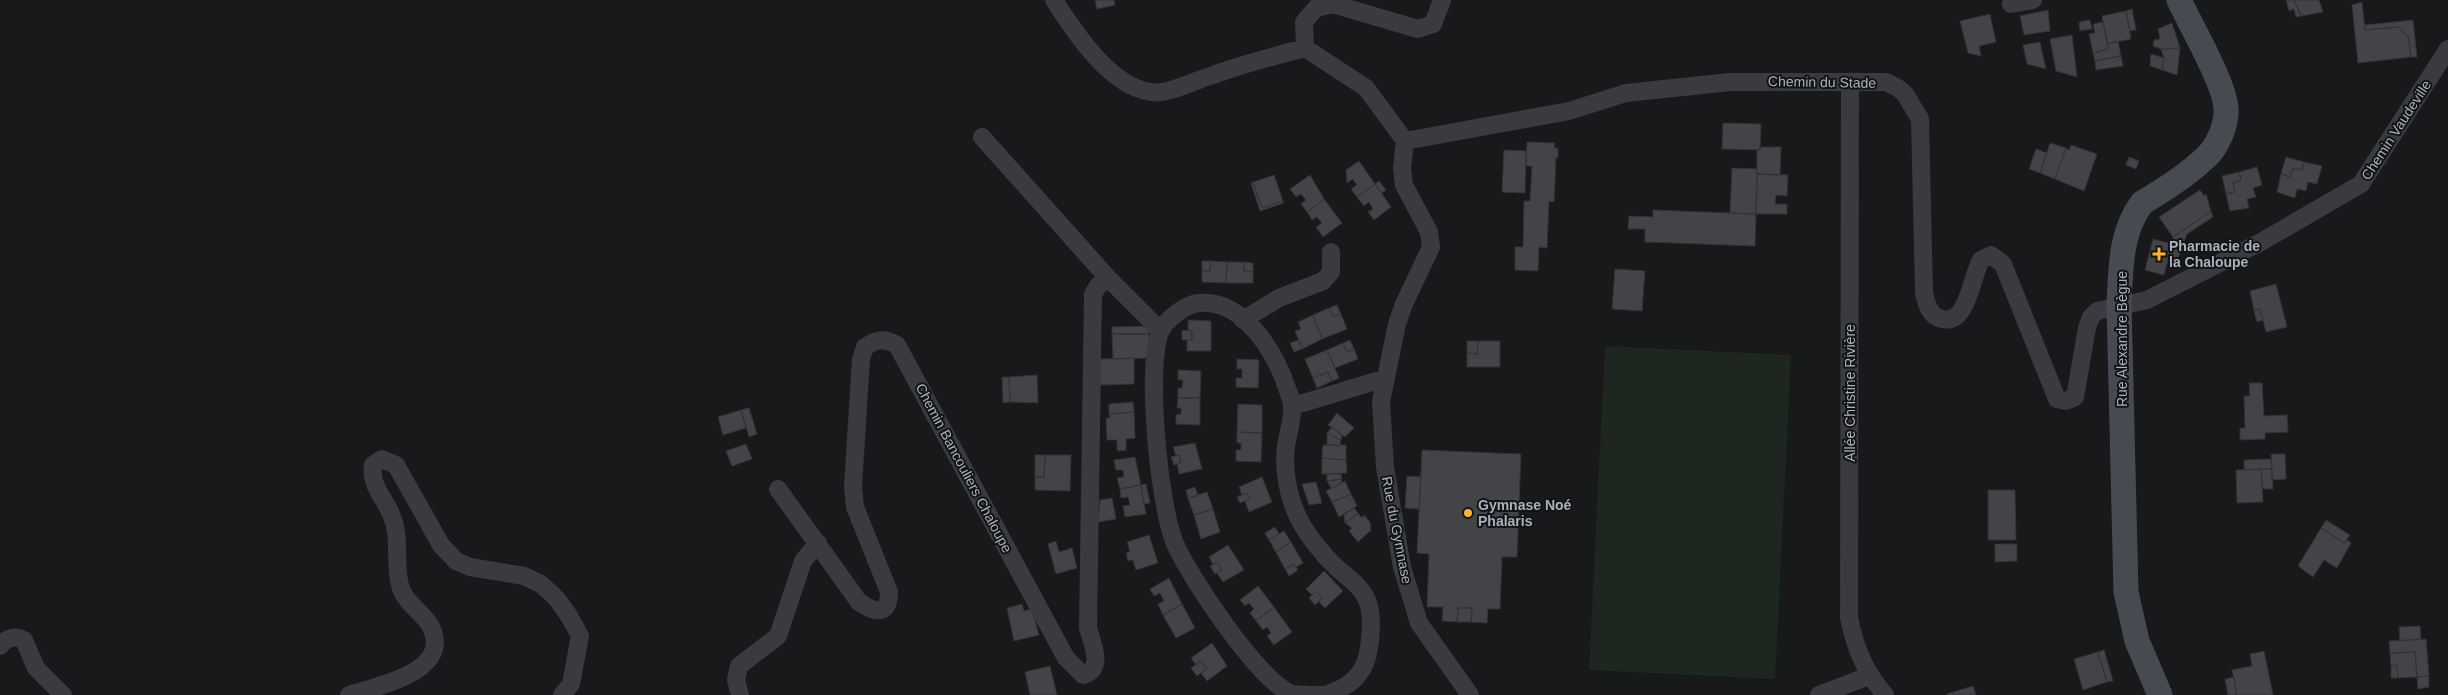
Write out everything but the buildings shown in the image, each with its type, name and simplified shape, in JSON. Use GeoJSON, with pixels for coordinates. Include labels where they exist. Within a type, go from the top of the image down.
{"type":"FeatureCollection","features":[{"type":"Feature","properties":{"kind":"main road","name":"Rue Alexandre Bègue"},"geometry":{"type":"LineString","coordinates":[[2160,695],[2137,642],[2126,592],[2120,304],[2121,264],[2128,226],[2134,213],[2142,203],[2205,159],[2216,144],[2222,131],[2226,109],[2221,91],[2179,0]]}},
{"type":"Feature","properties":{"kind":"street"},"geometry":{"type":"LineString","coordinates":[[1054,0],[1074,32],[1118,79],[1139,89],[1162,92],[1255,60],[1305,48],[1366,88],[1404,141],[1402,168],[1404,186],[1430,232],[1431,247],[1404,304],[1397,324],[1386,378],[1292,406]]}},
{"type":"Feature","properties":{"kind":"street"},"geometry":{"type":"LineString","coordinates":[[1305,48],[1304,22],[1316,8],[1333,4],[1418,29],[1433,24],[1442,0]]}},
{"type":"Feature","properties":{"kind":"street"},"geometry":{"type":"LineString","coordinates":[[2011,4],[2033,0]]}},
{"type":"Feature","properties":{"kind":"street","name":"Chemin Vaudeville"},"geometry":{"type":"LineString","coordinates":[[2120,304],[2147,300],[2261,242],[2361,184],[2448,49]]}},
{"type":"Feature","properties":{"kind":"street","name":"Chemin du Stade"},"geometry":{"type":"LineString","coordinates":[[1404,141],[1569,111],[1626,93],[1730,82],[1886,82],[1905,94],[1920,119],[1924,292],[1926,304],[1932,315],[1941,319],[1952,319],[1959,315],[1964,308],[1981,260],[1991,255],[1996,258],[2003,264],[2057,399],[2066,401],[2075,397],[2087,328],[2091,317],[2097,311],[2120,304]]}},
{"type":"Feature","properties":{"kind":"street","name":"Allée Christine Rivière"},"geometry":{"type":"LineString","coordinates":[[1850,82],[1850,618],[1854,644],[1869,676],[1885,695]]}},
{"type":"Feature","properties":{"kind":"street"},"geometry":{"type":"LineString","coordinates":[[982,137],[1108,278],[1161,331]]}},
{"type":"Feature","properties":{"kind":"street"},"geometry":{"type":"LineString","coordinates":[[1243,320],[1279,298],[1323,281],[1330,272],[1331,252]]}},
{"type":"Feature","properties":{"kind":"street","name":"Chemin Bancouliers Chaloupe"},"geometry":{"type":"LineString","coordinates":[[818,543],[859,602],[872,611],[886,607],[889,601],[889,592],[855,507],[853,486],[861,359],[865,347],[875,340],[886,340],[897,345],[1066,658],[1083,675],[1089,674],[1094,668],[1097,657],[1088,628],[1093,294],[1098,286],[1108,278]]}},
{"type":"Feature","properties":{"kind":"street"},"geometry":{"type":"LineString","coordinates":[[1196,303],[1219,304],[1237,314],[1243,320],[1265,343],[1284,379],[1292,406],[1286,449],[1286,477],[1298,518],[1335,566],[1354,582],[1367,600],[1370,622],[1369,646],[1362,670],[1345,688],[1323,695],[1293,694],[1269,679],[1209,604],[1174,540],[1159,479],[1154,364],[1161,331],[1172,317],[1196,303]]}},
{"type":"Feature","properties":{"kind":"street","name":"Rue du Gymnase"},"geometry":{"type":"LineString","coordinates":[[1386,378],[1381,402],[1385,467],[1402,567],[1419,623],[1470,695]]}},
{"type":"Feature","properties":{"kind":"street"},"geometry":{"type":"LineString","coordinates":[[349,695],[414,674],[431,656],[435,641],[431,626],[404,598],[398,580],[398,540],[391,514],[374,486],[372,473],[373,465],[382,459],[396,465],[441,545],[456,561],[470,567],[496,573],[524,576],[541,584],[561,605],[580,636],[571,684],[562,695]]}},
{"type":"Feature","properties":{"kind":"street"},"geometry":{"type":"LineString","coordinates":[[740,695],[736,680],[739,666],[778,636],[803,561],[818,543],[778,489]]}},
{"type":"Feature","properties":{"kind":"street"},"geometry":{"type":"LineString","coordinates":[[0,646],[7,639],[19,638],[24,640],[36,668],[63,695]]}},
{"type":"Feature","properties":{"kind":"street"},"geometry":{"type":"LineString","coordinates":[[1819,695],[1869,676]]}},
{"type":"Feature","properties":{"kind":"shaded area"},"geometry":{"type":"Polygon","coordinates":[[[1605,346],[1791,355],[1775,679],[1589,670],[1605,346]]]}},
{"type":"Feature","properties":{"kind":"place","name":"Pharmacie de la Chaloupe"},"geometry":{"type":"Point","coordinates":[2159,254]}},
{"type":"Feature","properties":{"kind":"place","name":"Gymnase Noé Phalaris"},"geometry":{"type":"Point","coordinates":[1468,513]}}]}
